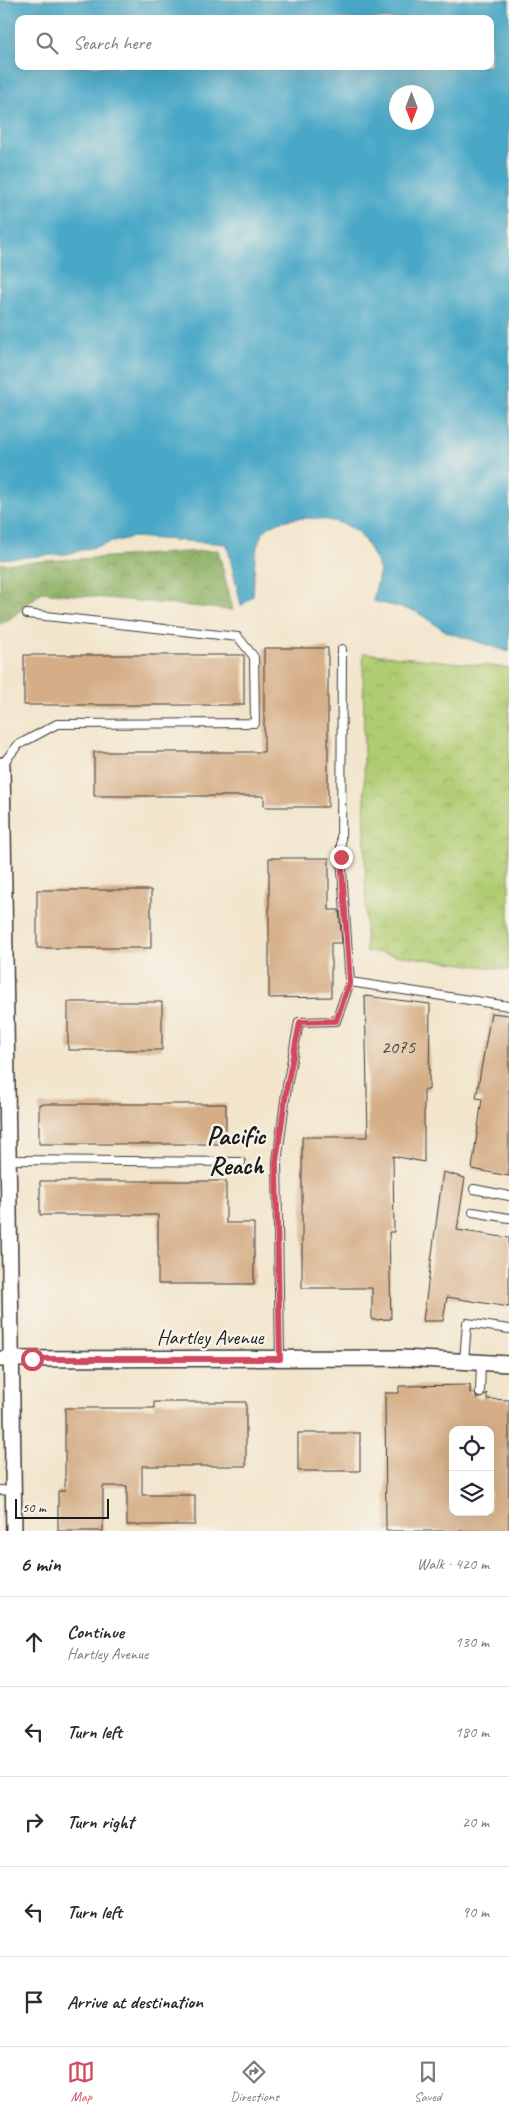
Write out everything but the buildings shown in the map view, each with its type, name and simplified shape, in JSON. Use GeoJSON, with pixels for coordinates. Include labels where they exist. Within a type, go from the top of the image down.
{"type":"FeatureCollection","features":[{"type":"Feature","properties":{"kind":"street"},"geometry":{"type":"LineString","coordinates":[[1,765],[3,1045],[8,1160],[6,1490],[14,1531]]}},
{"type":"Feature","properties":{"kind":"street","name":"Hartley Avenue"},"geometry":{"type":"LineString","coordinates":[[6,1359],[403,1358],[509,1364]]}},
{"type":"Feature","properties":{"kind":"lane"},"geometry":{"type":"LineString","coordinates":[[1,765],[18,745],[58,724],[255,723],[254,657],[238,637],[27,614]]}},
{"type":"Feature","properties":{"kind":"lane"},"geometry":{"type":"LineString","coordinates":[[280,1359],[276,1162],[287,1086],[300,1022],[336,1021],[350,982],[341,857],[342,649]]}},
{"type":"Feature","properties":{"kind":"lane"},"geometry":{"type":"LineString","coordinates":[[350,982],[509,1006]]}},
{"type":"Feature","properties":{"kind":"lane"},"geometry":{"type":"LineString","coordinates":[[8,1160],[242,1162]]}},
{"type":"Feature","properties":{"kind":"lane"},"geometry":{"type":"LineString","coordinates":[[474,1189],[509,1196]]}},
{"type":"Feature","properties":{"kind":"lane"},"geometry":{"type":"LineString","coordinates":[[472,1212],[509,1218]]}},
{"type":"Feature","properties":{"kind":"lane"},"geometry":{"type":"LineString","coordinates":[[464,1361],[467,1323],[509,1329]]}},
{"type":"Feature","properties":{"kind":"lane"},"geometry":{"type":"LineString","coordinates":[[480,1393],[481,1362]]}},
{"type":"Feature","properties":{"kind":"green space"},"geometry":{"type":"Polygon","coordinates":[[[218,550],[233,610],[42,592],[11,618],[0,624],[0,564],[218,550]]]}},
{"type":"Feature","properties":{"kind":"green space"},"geometry":{"type":"Polygon","coordinates":[[[363,653],[509,668],[509,970],[366,951],[363,653]]]}},
{"type":"Feature","properties":{"kind":"water"},"geometry":{"type":"Polygon","coordinates":[[[0,0],[509,0],[509,652],[447,632],[415,611],[373,601],[380,570],[367,544],[360,535],[347,526],[336,522],[323,519],[294,519],[281,521],[263,533],[257,547],[253,596],[241,606],[227,544],[133,537],[67,554],[0,559],[0,0]]]}},
{"type":"Feature","properties":{"kind":"district","name":"Pacific Reach"},"geometry":{"type":"Point","coordinates":[236,1150]}},
{"type":"Feature","properties":{"kind":"route"},"geometry":{"type":"LineString","coordinates":[[32,1359],[280,1359],[276,1162],[287,1086],[300,1022],[336,1021],[350,982],[341,857]]}}]}
